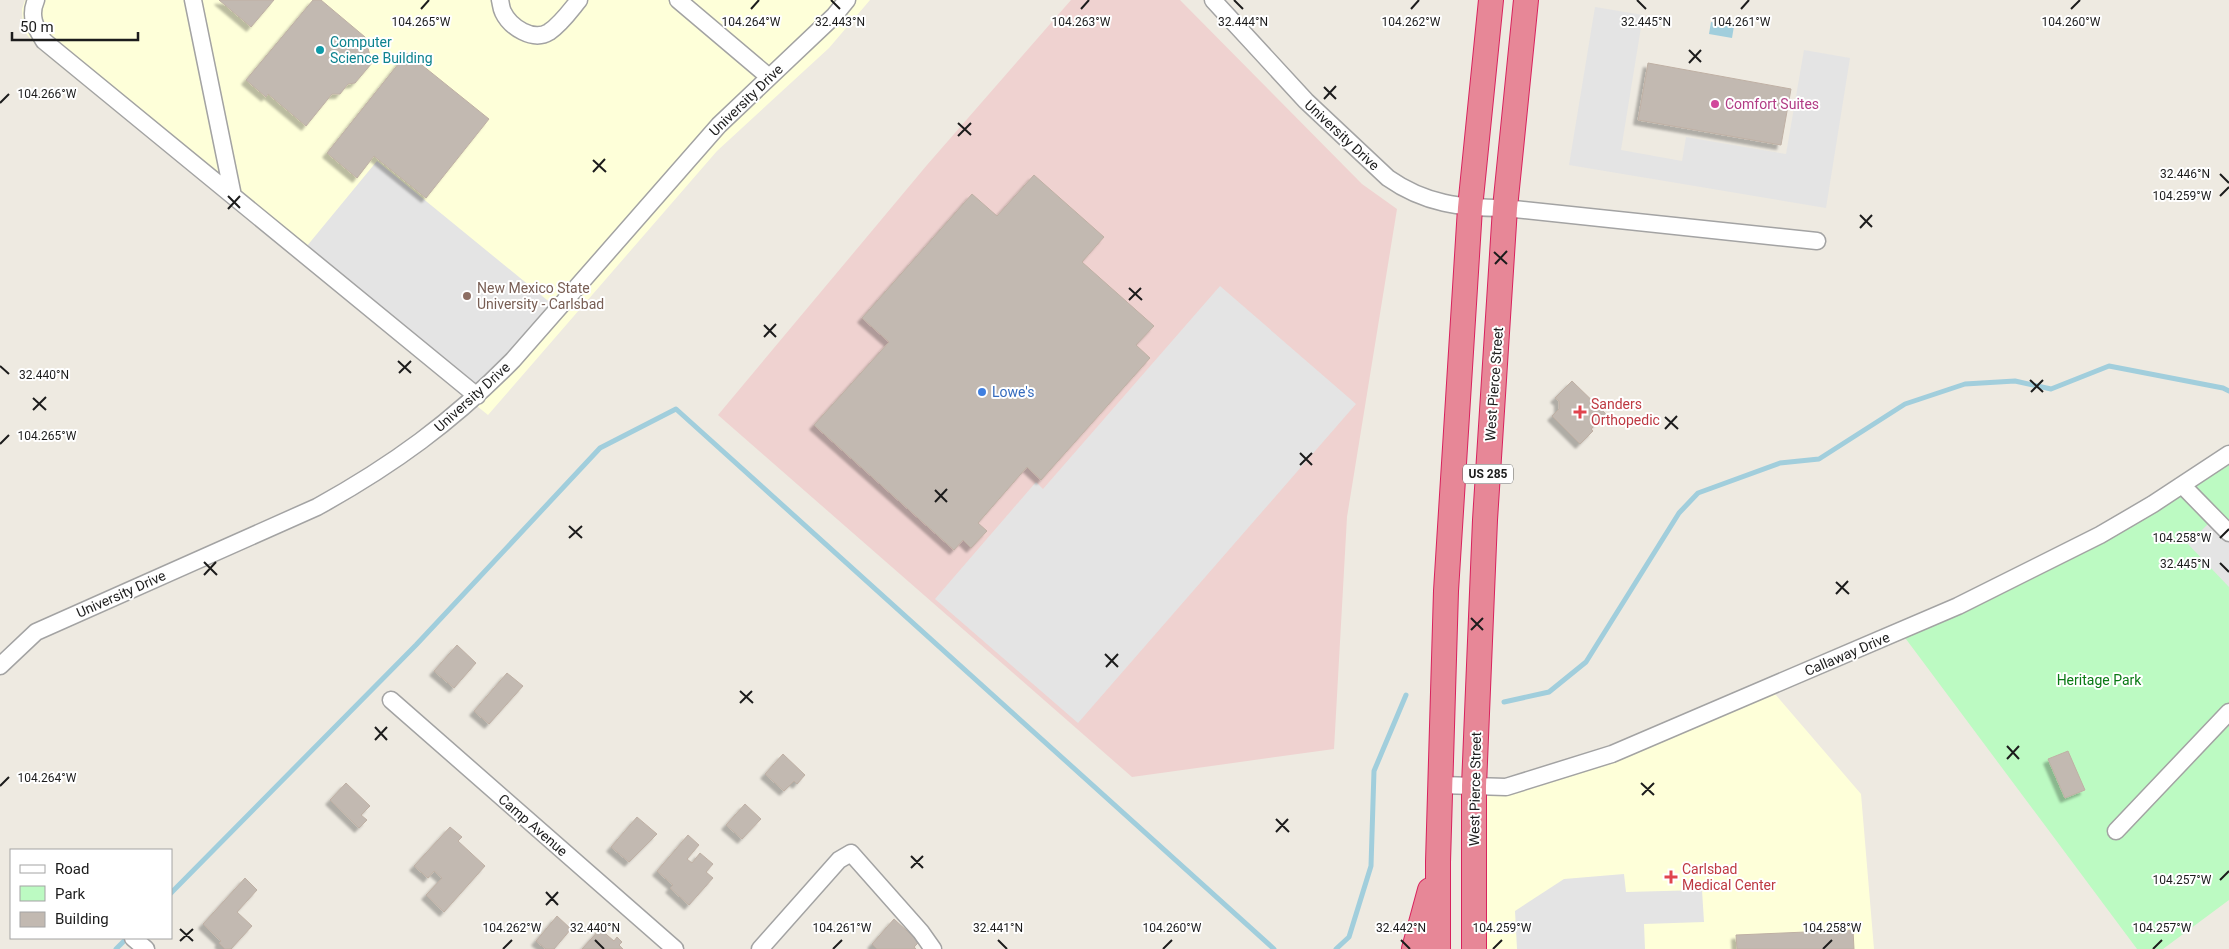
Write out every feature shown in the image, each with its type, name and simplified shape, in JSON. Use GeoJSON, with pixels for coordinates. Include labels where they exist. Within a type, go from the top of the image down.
{"type":"FeatureCollection","features":[{"type":"Feature","properties":{"kind":"highway","name":"US 285"},"geometry":{"type":"LineString","coordinates":[[1438,949],[1438,862],[1446,592],[1470,208],[1491,0]]}},
{"type":"Feature","properties":{"kind":"highway","name":"West Pierce Street"},"geometry":{"type":"LineString","coordinates":[[1474,949],[1474,786],[1485,520],[1505,208],[1526,0]]}},
{"type":"Feature","properties":{"kind":"highway"},"geometry":{"type":"LineString","coordinates":[[1414,949],[1438,862]]}},
{"type":"Feature","properties":{"kind":"street"},"geometry":{"type":"LineString","coordinates":[[36,0],[32,10],[33,22],[44,41],[477,396]]}},
{"type":"Feature","properties":{"kind":"street"},"geometry":{"type":"LineString","coordinates":[[193,0],[233,196]]}},
{"type":"Feature","properties":{"kind":"street"},"geometry":{"type":"LineString","coordinates":[[500,0],[503,12],[511,23],[522,31],[535,36],[548,33],[560,23],[579,0]]}},
{"type":"Feature","properties":{"kind":"street"},"geometry":{"type":"LineString","coordinates":[[678,0],[769,77]]}},
{"type":"Feature","properties":{"kind":"street","name":"University Drive"},"geometry":{"type":"LineString","coordinates":[[0,666],[26,640],[46,627],[317,507],[421,443],[477,396],[513,360],[719,125],[834,16],[847,0]]}},
{"type":"Feature","properties":{"kind":"street","name":"University Drive"},"geometry":{"type":"LineString","coordinates":[[1213,0],[1306,101],[1388,178],[1404,189],[1420,196],[1470,208],[1505,208],[1818,241]]}},
{"type":"Feature","properties":{"kind":"street","name":"Callaway Drive"},"geometry":{"type":"LineString","coordinates":[[1441,785],[1506,787],[1612,754],[1958,606],[2100,535],[2229,454]]}},
{"type":"Feature","properties":{"kind":"street"},"geometry":{"type":"LineString","coordinates":[[2182,485],[2229,533]]}},
{"type":"Feature","properties":{"kind":"street","name":"Camp Avenue"},"geometry":{"type":"LineString","coordinates":[[391,700],[676,949]]}},
{"type":"Feature","properties":{"kind":"street"},"geometry":{"type":"LineString","coordinates":[[2116,831],[2229,712]]}},
{"type":"Feature","properties":{"kind":"street"},"geometry":{"type":"LineString","coordinates":[[760,949],[839,860],[851,853],[921,932],[933,949]]}},
{"type":"Feature","properties":{"kind":"shaded area","name":"New Mexico State University - Carlsbad"},"geometry":{"type":"Polygon","coordinates":[[[25,0],[870,0],[829,48],[717,151],[488,415],[39,49],[23,30],[22,9],[25,0]]]}},
{"type":"Feature","properties":{"kind":"shaded area"},"geometry":{"type":"Polygon","coordinates":[[[1071,0],[1180,0],[1362,184],[1397,209],[1347,517],[1334,749],[1132,777],[718,415],[927,165],[1071,0]]]}},
{"type":"Feature","properties":{"kind":"shaded area"},"geometry":{"type":"Polygon","coordinates":[[[1595,7],[1643,15],[1621,150],[1682,161],[1686,137],[1786,154],[1804,50],[1850,58],[1826,208],[1569,165],[1595,7]]]}},
{"type":"Feature","properties":{"kind":"shaded area"},"geometry":{"type":"Polygon","coordinates":[[[377,161],[558,309],[477,396],[302,252],[377,161]]]}},
{"type":"Feature","properties":{"kind":"shaded area"},"geometry":{"type":"Polygon","coordinates":[[[1220,286],[1356,404],[1078,723],[935,599],[1036,482],[1043,489],[1220,286]]]}},
{"type":"Feature","properties":{"kind":"shaded area"},"geometry":{"type":"Polygon","coordinates":[[[2214,518],[2229,533],[2229,587],[2188,544],[2214,518]]]}},
{"type":"Feature","properties":{"kind":"shaded area","name":"Carlsbad Medical Center"},"geometry":{"type":"Polygon","coordinates":[[[1769,687],[1861,794],[1874,949],[1474,949],[1474,786],[1506,787],[1769,687]]]}},
{"type":"Feature","properties":{"kind":"shaded area"},"geometry":{"type":"Polygon","coordinates":[[[1624,874],[1626,892],[1702,890],[1704,922],[1644,924],[1645,949],[1517,949],[1515,911],[1564,879],[1624,874]]]}},
{"type":"Feature","properties":{"kind":"green space","name":"Heritage Park"},"geometry":{"type":"Polygon","coordinates":[[[2229,454],[2229,900],[2163,949],[2137,949],[1900,631],[1958,606],[2229,454]]]}},
{"type":"Feature","properties":{"kind":"water"},"geometry":{"type":"Polygon","coordinates":[[[1711,22],[1734,26],[1732,38],[1709,34],[1711,22]]]}},
{"type":"Feature","properties":{"kind":"building"},"geometry":{"type":"Polygon","coordinates":[[[219,0],[274,0],[251,27],[219,0]]]}},
{"type":"Feature","properties":{"kind":"building","name":"Computer Science Building"},"geometry":{"type":"Polygon","coordinates":[[[313,0],[321,0],[365,37],[372,63],[355,83],[348,84],[340,94],[332,94],[306,126],[268,94],[266,97],[246,80],[313,0]]]}},
{"type":"Feature","properties":{"kind":"building"},"geometry":{"type":"Polygon","coordinates":[[[407,53],[489,119],[426,198],[374,156],[357,178],[327,153],[407,53]]]}},
{"type":"Feature","properties":{"kind":"building","name":"Comfort Suites"},"geometry":{"type":"Polygon","coordinates":[[[1648,63],[1791,89],[1781,145],[1638,120],[1648,63]]]}},
{"type":"Feature","properties":{"kind":"building","name":"Lowe's"},"geometry":{"type":"Polygon","coordinates":[[[1034,175],[1104,237],[1082,262],[1154,326],[1136,345],[1150,358],[1041,480],[1027,467],[978,523],[987,531],[971,548],[963,540],[954,550],[814,425],[889,342],[862,318],[972,194],[997,216],[1034,175]]]}},
{"type":"Feature","properties":{"kind":"building","name":"Sanders Orthopedic"},"geometry":{"type":"Polygon","coordinates":[[[1572,381],[1606,414],[1591,429],[1593,431],[1580,444],[1552,416],[1559,409],[1559,401],[1555,398],[1572,381]]]}},
{"type":"Feature","properties":{"kind":"building"},"geometry":{"type":"Polygon","coordinates":[[[457,645],[476,663],[454,688],[434,671],[457,645]]]}},
{"type":"Feature","properties":{"kind":"building"},"geometry":{"type":"Polygon","coordinates":[[[507,673],[523,686],[489,724],[474,711],[507,673]]]}},
{"type":"Feature","properties":{"kind":"building"},"geometry":{"type":"Polygon","coordinates":[[[2068,751],[2085,790],[2065,798],[2048,759],[2068,751]]]}},
{"type":"Feature","properties":{"kind":"building"},"geometry":{"type":"Polygon","coordinates":[[[783,754],[805,775],[797,784],[794,781],[784,791],[765,774],[783,754]]]}},
{"type":"Feature","properties":{"kind":"building"},"geometry":{"type":"Polygon","coordinates":[[[346,783],[370,806],[361,815],[367,820],[359,828],[330,800],[346,783]]]}},
{"type":"Feature","properties":{"kind":"building"},"geometry":{"type":"Polygon","coordinates":[[[745,804],[761,819],[742,839],[726,825],[745,804]]]}},
{"type":"Feature","properties":{"kind":"building"},"geometry":{"type":"Polygon","coordinates":[[[637,817],[657,834],[629,862],[611,847],[637,817]]]}},
{"type":"Feature","properties":{"kind":"building"},"geometry":{"type":"Polygon","coordinates":[[[450,827],[462,837],[458,841],[485,866],[444,912],[426,895],[442,878],[434,871],[428,878],[414,866],[450,827]]]}},
{"type":"Feature","properties":{"kind":"building"},"geometry":{"type":"Polygon","coordinates":[[[688,835],[699,845],[687,859],[692,863],[700,853],[713,864],[706,872],[713,878],[689,905],[670,888],[673,885],[657,871],[688,835]]]}},
{"type":"Feature","properties":{"kind":"building"},"geometry":{"type":"Polygon","coordinates":[[[245,878],[257,890],[237,912],[252,926],[231,949],[225,949],[219,943],[221,941],[203,924],[245,878]]]}},
{"type":"Feature","properties":{"kind":"building"},"geometry":{"type":"Polygon","coordinates":[[[557,916],[571,929],[554,949],[546,949],[536,941],[557,916]]]}},
{"type":"Feature","properties":{"kind":"building"},"geometry":{"type":"Polygon","coordinates":[[[894,919],[919,942],[914,947],[916,949],[877,949],[872,944],[894,919]]]}},
{"type":"Feature","properties":{"kind":"building"},"geometry":{"type":"Polygon","coordinates":[[[600,929],[614,941],[617,937],[622,942],[619,945],[623,949],[582,949],[600,929]]]}},
{"type":"Feature","properties":{"kind":"building"},"geometry":{"type":"Polygon","coordinates":[[[1853,930],[1854,949],[1737,949],[1736,935],[1853,930]]]}},
{"type":"Feature","properties":{"kind":"waterway"},"geometry":{"type":"LineString","coordinates":[[1504,702],[1549,692],[1586,662],[1679,513],[1698,493],[1780,463],[1819,459],[1905,404],[1965,384],[2015,381],[2051,389],[2109,366],[2223,388],[2229,391]]}},
{"type":"Feature","properties":{"kind":"waterway"},"geometry":{"type":"LineString","coordinates":[[172,892],[416,645],[600,448],[676,409],[1274,949]]}},
{"type":"Feature","properties":{"kind":"waterway"},"geometry":{"type":"LineString","coordinates":[[1336,949],[1349,937],[1371,866],[1374,771],[1406,695]]}},
{"type":"Feature","properties":{"kind":"waterway"},"geometry":{"type":"LineString","coordinates":[[116,949],[126,939]]}},
{"type":"Feature","properties":{"kind":"place","name":"Computer Science Building"},"geometry":{"type":"Point","coordinates":[320,50]}},
{"type":"Feature","properties":{"kind":"place","name":"Comfort Suites"},"geometry":{"type":"Point","coordinates":[1715,104]}},
{"type":"Feature","properties":{"kind":"place","name":"New Mexico State University - Carlsbad"},"geometry":{"type":"Point","coordinates":[467,296]}},
{"type":"Feature","properties":{"kind":"place","name":"Lowe's"},"geometry":{"type":"Point","coordinates":[982,392]}},
{"type":"Feature","properties":{"kind":"place","name":"Sanders Orthopedic"},"geometry":{"type":"Point","coordinates":[1580,412]}},
{"type":"Feature","properties":{"kind":"place","name":"Carlsbad Medical Center"},"geometry":{"type":"Point","coordinates":[1671,877]}}]}
